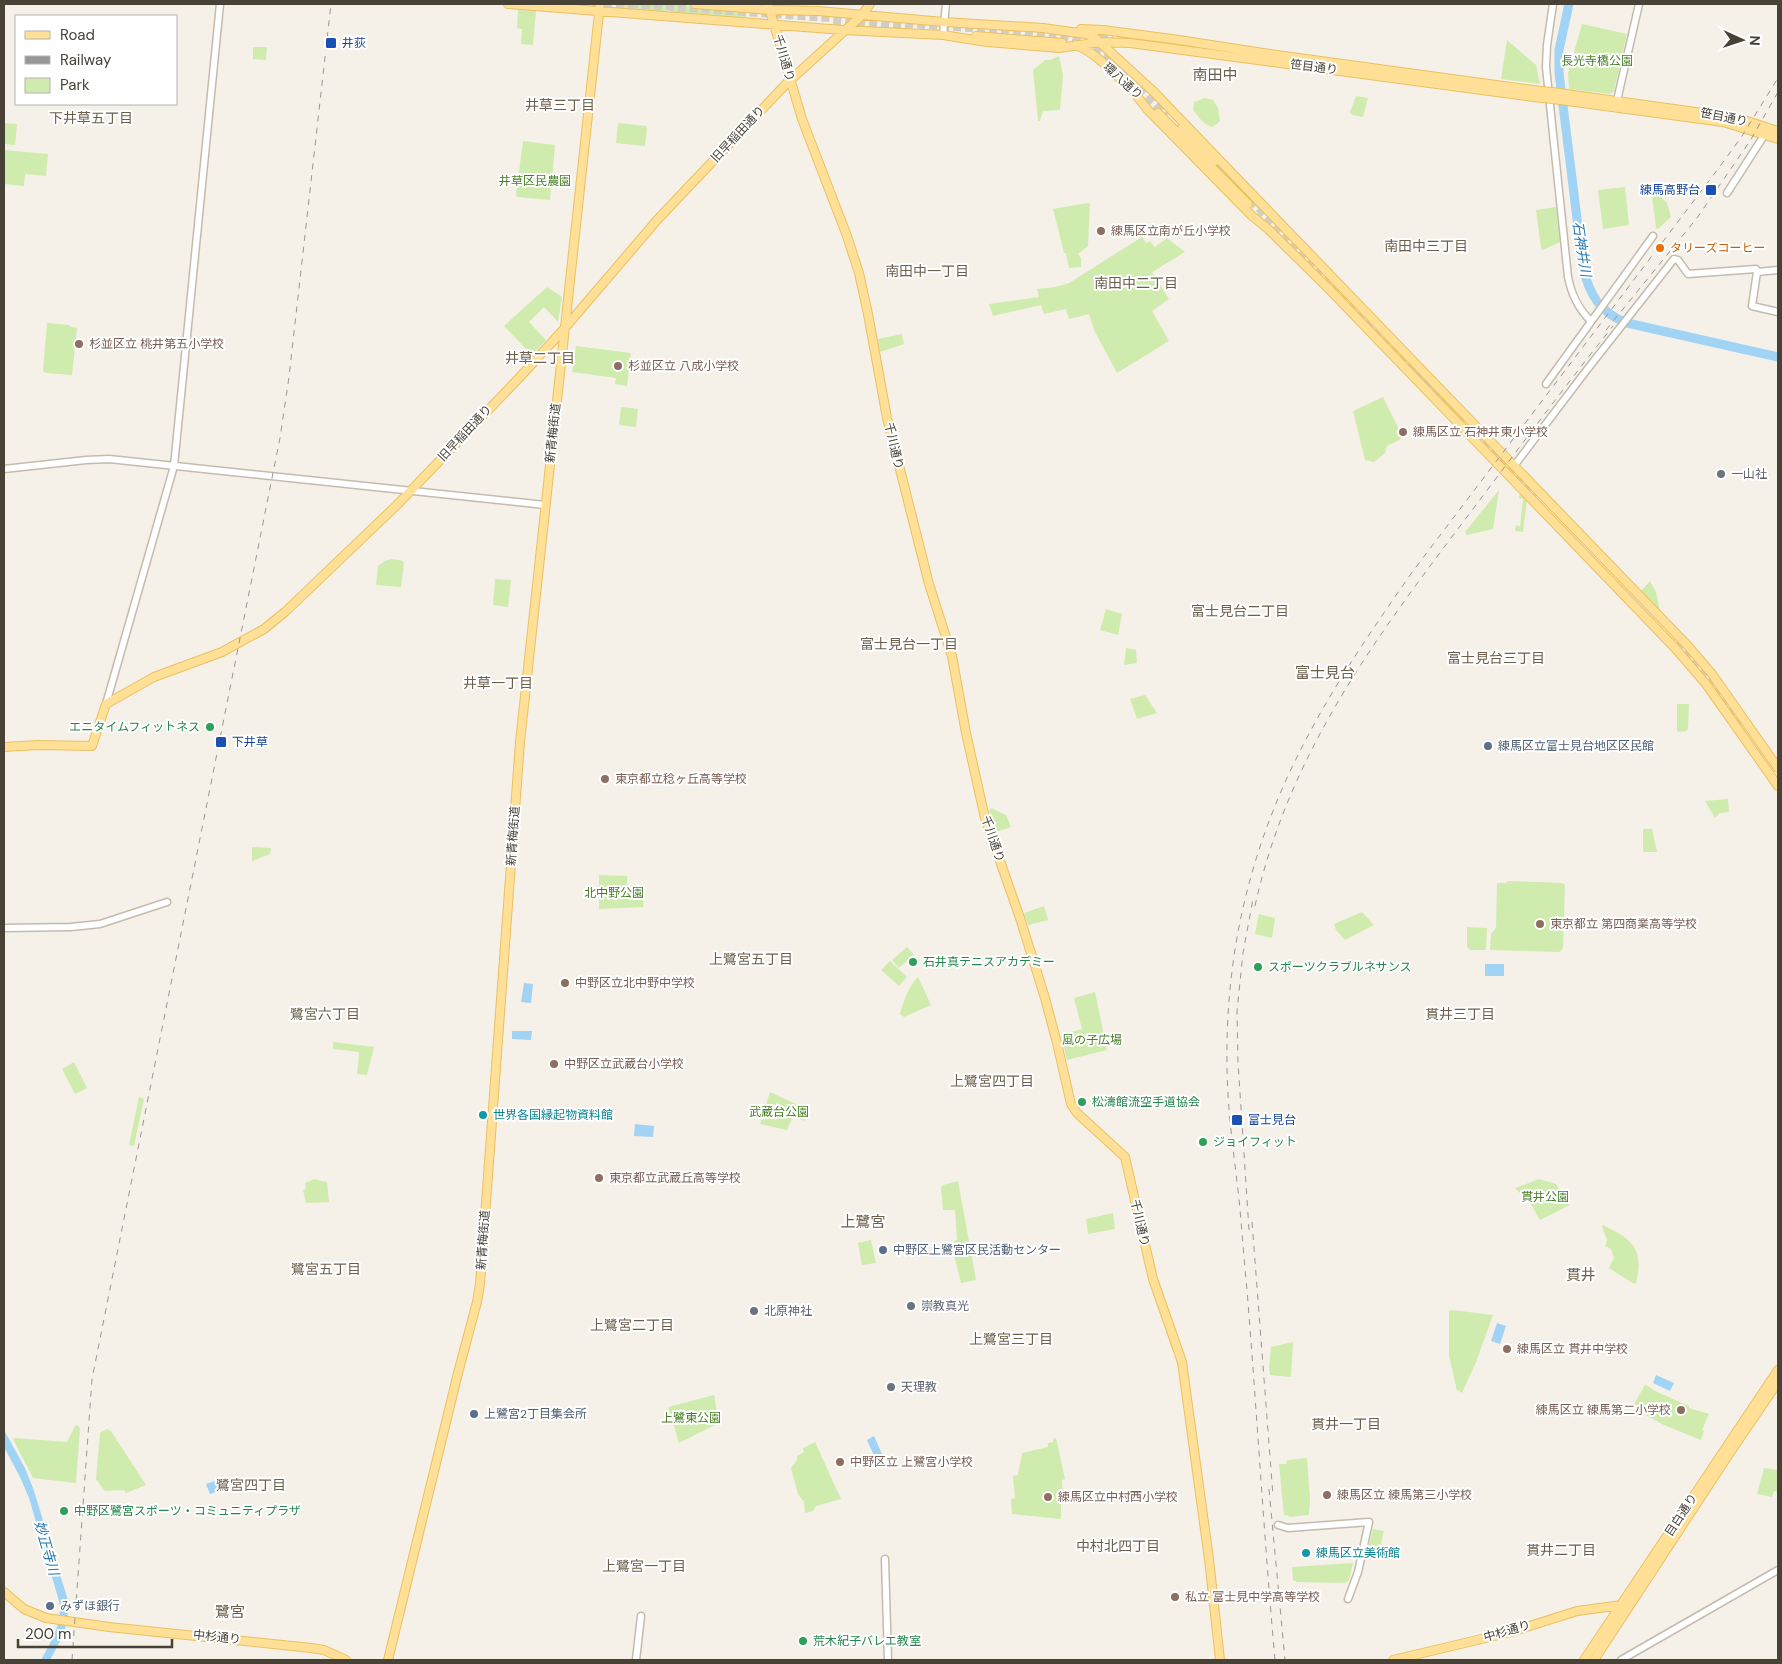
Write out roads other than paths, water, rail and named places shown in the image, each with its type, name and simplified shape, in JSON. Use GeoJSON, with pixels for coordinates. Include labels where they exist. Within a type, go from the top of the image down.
{"type":"FeatureCollection","features":[{"type":"Feature","properties":{"kind":"main road"},"geometry":{"type":"LineString","coordinates":[[508,4],[600,8],[623,14],[843,30],[943,35],[987,42],[1059,48],[1077,45]]}},
{"type":"Feature","properties":{"kind":"main road"},"geometry":{"type":"LineString","coordinates":[[618,4],[623,14]]}},
{"type":"Feature","properties":{"kind":"main road"},"geometry":{"type":"LineString","coordinates":[[695,4],[744,8],[769,7],[1061,30],[1086,34],[1100,42],[1154,92],[1700,660],[1778,768]]}},
{"type":"Feature","properties":{"kind":"main road","name":"旧早稲田通り"},"geometry":{"type":"LineString","coordinates":[[106,704],[154,677],[216,655],[264,629],[285,612],[411,491],[564,330],[658,220],[790,79],[862,15],[870,4]]}},
{"type":"Feature","properties":{"kind":"main road","name":"千川通り"},"geometry":{"type":"LineString","coordinates":[[769,7],[813,151],[847,236],[862,287],[888,418],[929,584],[952,656],[983,810],[1045,998],[1071,1104],[1077,1113],[1125,1157],[1153,1279],[1182,1362],[1209,1560],[1220,1660]]}},
{"type":"Feature","properties":{"kind":"main road","name":"新青梅街道"},"geometry":{"type":"LineString","coordinates":[[388,1660],[477,1302],[520,742],[600,8]]}},
{"type":"Feature","properties":{"kind":"main road"},"geometry":{"type":"LineString","coordinates":[[744,8],[750,14],[749,19],[745,22]]}},
{"type":"Feature","properties":{"kind":"main road"},"geometry":{"type":"LineString","coordinates":[[798,10],[794,13],[793,19],[794,23],[798,26]]}},
{"type":"Feature","properties":{"kind":"main road"},"geometry":{"type":"LineString","coordinates":[[887,32],[892,25],[892,21],[888,17]]}},
{"type":"Feature","properties":{"kind":"main road"},"geometry":{"type":"LineString","coordinates":[[904,18],[898,26],[900,32],[904,33]]}},
{"type":"Feature","properties":{"kind":"main road","name":"笹目通り"},"geometry":{"type":"LineString","coordinates":[[1061,30],[1103,30],[1142,35],[1554,96],[1724,116],[1767,131],[1778,139]]}},
{"type":"Feature","properties":{"kind":"main road","name":"環八通り"},"geometry":{"type":"LineString","coordinates":[[960,35],[1077,45],[1103,62],[1159,114],[1248,204]]}},
{"type":"Feature","properties":{"kind":"main road","name":"笹目通り"},"geometry":{"type":"LineString","coordinates":[[1113,36],[1238,53],[1264,54]]}},
{"type":"Feature","properties":{"kind":"main road","name":"笹目通り"},"geometry":{"type":"LineString","coordinates":[[1077,45],[1100,42],[1130,43],[1542,94]]}},
{"type":"Feature","properties":{"kind":"main road"},"geometry":{"type":"LineString","coordinates":[[1120,61],[1117,54],[1119,47],[1130,43]]}},
{"type":"Feature","properties":{"kind":"main road"},"geometry":{"type":"LineString","coordinates":[[1133,91],[1147,109],[1251,215],[1268,228],[1328,288],[1675,648],[1706,684],[1778,786]]}},
{"type":"Feature","properties":{"kind":"main road"},"geometry":{"type":"LineString","coordinates":[[1146,91],[1207,154],[1241,182]]}},
{"type":"Feature","properties":{"kind":"main road","name":"笹目通り"},"geometry":{"type":"LineString","coordinates":[[1767,131],[1778,131]]}},
{"type":"Feature","properties":{"kind":"main road"},"geometry":{"type":"LineString","coordinates":[[4,747],[38,745],[92,746],[106,704]]}},
{"type":"Feature","properties":{"kind":"main road","name":"目白通り"},"geometry":{"type":"LineString","coordinates":[[1584,1660],[1778,1370]]}},
{"type":"Feature","properties":{"kind":"main road","name":"目白通り"},"geometry":{"type":"LineString","coordinates":[[1594,1660],[1778,1382]]}},
{"type":"Feature","properties":{"kind":"main road","name":"中杉通り"},"geometry":{"type":"LineString","coordinates":[[4,1592],[13,1601],[33,1614],[44,1618],[311,1648],[324,1650],[346,1660]]}},
{"type":"Feature","properties":{"kind":"main road","name":"中杉通り"},"geometry":{"type":"LineString","coordinates":[[1393,1660],[1511,1632],[1576,1611],[1622,1605]]}},
{"type":"Feature","properties":{"kind":"street"},"geometry":{"type":"LineString","coordinates":[[106,704],[174,466],[220,4]]}},
{"type":"Feature","properties":{"kind":"street"},"geometry":{"type":"LineString","coordinates":[[943,35],[946,4]]}},
{"type":"Feature","properties":{"kind":"street"},"geometry":{"type":"LineString","coordinates":[[1553,4],[1546,67],[1570,285],[1578,305],[1591,321]]}},
{"type":"Feature","properties":{"kind":"street"},"geometry":{"type":"LineString","coordinates":[[1616,104],[1639,4]]}},
{"type":"Feature","properties":{"kind":"street"},"geometry":{"type":"LineString","coordinates":[[1727,192],[1767,131]]}},
{"type":"Feature","properties":{"kind":"street"},"geometry":{"type":"LineString","coordinates":[[1546,384],[1653,236]]}},
{"type":"Feature","properties":{"kind":"street"},"geometry":{"type":"LineString","coordinates":[[1514,466],[1674,259],[1678,260],[1688,274],[1756,269],[1757,272],[1778,270]]}},
{"type":"Feature","properties":{"kind":"street"},"geometry":{"type":"LineString","coordinates":[[1757,272],[1752,306],[1778,312]]}},
{"type":"Feature","properties":{"kind":"street"},"geometry":{"type":"LineString","coordinates":[[4,469],[97,459],[545,505]]}},
{"type":"Feature","properties":{"kind":"street"},"geometry":{"type":"LineString","coordinates":[[4,928],[71,927],[100,924],[167,902]]}},
{"type":"Feature","properties":{"kind":"street"},"geometry":{"type":"LineString","coordinates":[[1278,1525],[1288,1528],[1369,1522],[1358,1572],[1348,1599]]}},
{"type":"Feature","properties":{"kind":"street"},"geometry":{"type":"LineString","coordinates":[[885,1559],[888,1660]]}},
{"type":"Feature","properties":{"kind":"street"},"geometry":{"type":"LineString","coordinates":[[1621,1660],[1778,1570]]}},
{"type":"Feature","properties":{"kind":"street"},"geometry":{"type":"LineString","coordinates":[[636,1660],[641,1616]]}},
{"type":"Feature","properties":{"kind":"water"},"geometry":{"type":"Polygon","coordinates":[[[1485,964],[1504,964],[1504,976],[1485,976],[1485,964]]]}},
{"type":"Feature","properties":{"kind":"water"},"geometry":{"type":"Polygon","coordinates":[[[524,983],[533,984],[531,1003],[521,1002],[524,983]]]}},
{"type":"Feature","properties":{"kind":"water"},"geometry":{"type":"Polygon","coordinates":[[[512,1031],[532,1031],[531,1040],[512,1039],[512,1031]]]}},
{"type":"Feature","properties":{"kind":"water"},"geometry":{"type":"Polygon","coordinates":[[[635,1124],[654,1126],[653,1137],[634,1136],[635,1124]]]}},
{"type":"Feature","properties":{"kind":"water"},"geometry":{"type":"Polygon","coordinates":[[[1497,1323],[1506,1326],[1500,1344],[1491,1341],[1497,1323]]]}},
{"type":"Feature","properties":{"kind":"water"},"geometry":{"type":"Polygon","coordinates":[[[1656,1375],[1674,1383],[1670,1391],[1653,1383],[1656,1375]]]}},
{"type":"Feature","properties":{"kind":"water","name":"妙正寺川"},"geometry":{"type":"Polygon","coordinates":[[[4,1430],[25,1468],[33,1488],[67,1597],[67,1622],[50,1660],[41,1660],[58,1624],[59,1601],[29,1498],[4,1447],[4,1430]]]}},
{"type":"Feature","properties":{"kind":"water"},"geometry":{"type":"Polygon","coordinates":[[[874,1436],[882,1454],[875,1458],[867,1440],[874,1436]]]}},
{"type":"Feature","properties":{"kind":"water"},"geometry":{"type":"Polygon","coordinates":[[[224,1478],[227,1488],[210,1494],[206,1484],[224,1478]]]}},
{"type":"Feature","properties":{"kind":"waterway","name":"石神井川"},"geometry":{"type":"LineString","coordinates":[[1569,4],[1559,50],[1559,73],[1583,267],[1592,294],[1610,314],[1627,323],[1778,357]]}},
{"type":"Feature","properties":{"kind":"tunnel"},"geometry":{"type":"LineString","coordinates":[[580,4],[634,8]]}},
{"type":"Feature","properties":{"kind":"tunnel"},"geometry":{"type":"LineString","coordinates":[[630,4],[1054,34],[1080,40],[1106,56],[1166,116]]}},
{"type":"Feature","properties":{"kind":"tunnel"},"geometry":{"type":"LineString","coordinates":[[833,23],[911,30]]}},
{"type":"Feature","properties":{"kind":"tunnel"},"geometry":{"type":"LineString","coordinates":[[1088,35],[1113,37]]}},
{"type":"Feature","properties":{"kind":"tunnel"},"geometry":{"type":"LineString","coordinates":[[1208,157],[1537,495]]}},
{"type":"Feature","properties":{"kind":"tunnel"},"geometry":{"type":"LineString","coordinates":[[1679,641],[1742,723]]}},
{"type":"Feature","properties":{"kind":"railway"},"geometry":{"type":"LineString","coordinates":[[72,1660],[92,1379],[280,438],[289,377],[331,4]]}},
{"type":"Feature","properties":{"kind":"railway"},"geometry":{"type":"LineString","coordinates":[[1275,1660],[1247,1290],[1227,1080],[1228,1013],[1233,963],[1247,890],[1254,866],[1283,786],[1301,748],[1342,676],[1365,641],[1413,571],[1724,161],[1778,78]]}},
{"type":"Feature","properties":{"kind":"railway"},"geometry":{"type":"LineString","coordinates":[[1606,330],[1697,218],[1750,141],[1778,92]]}},
{"type":"Feature","properties":{"kind":"railway"},"geometry":{"type":"LineString","coordinates":[[1255,906],[1270,850],[1290,796],[1314,745],[1342,696],[1372,648],[1438,555],[1613,326]]}},
{"type":"Feature","properties":{"kind":"railway"},"geometry":{"type":"LineString","coordinates":[[1249,1230],[1238,1062],[1237,1011],[1243,953],[1253,899]]}},
{"type":"Feature","properties":{"kind":"railway"},"geometry":{"type":"LineString","coordinates":[[1252,1222],[1273,1496]]}},
{"type":"Feature","properties":{"kind":"railway"},"geometry":{"type":"LineString","coordinates":[[1269,1489],[1285,1660]]}},
{"type":"Feature","properties":{"kind":"place","name":"井荻"},"geometry":{"type":"Point","coordinates":[331,43]}},
{"type":"Feature","properties":{"kind":"place","name":"練馬高野台"},"geometry":{"type":"Point","coordinates":[1711,190]}},
{"type":"Feature","properties":{"kind":"place","name":"練馬区立南が丘小学校"},"geometry":{"type":"Point","coordinates":[1101,231]}},
{"type":"Feature","properties":{"kind":"place","name":"タリーズコーヒー"},"geometry":{"type":"Point","coordinates":[1660,248]}},
{"type":"Feature","properties":{"kind":"place","name":"杉並区立 桃井第五小学校"},"geometry":{"type":"Point","coordinates":[79,344]}},
{"type":"Feature","properties":{"kind":"place","name":"杉並区立 八成小学校"},"geometry":{"type":"Point","coordinates":[618,366]}},
{"type":"Feature","properties":{"kind":"place","name":"練馬区立 石神井東小学校"},"geometry":{"type":"Point","coordinates":[1403,432]}},
{"type":"Feature","properties":{"kind":"place","name":"一山社"},"geometry":{"type":"Point","coordinates":[1721,474]}},
{"type":"Feature","properties":{"kind":"place","name":"エニタイムフィットネス"},"geometry":{"type":"Point","coordinates":[210,727]}},
{"type":"Feature","properties":{"kind":"place","name":"下井草"},"geometry":{"type":"Point","coordinates":[221,742]}},
{"type":"Feature","properties":{"kind":"place","name":"練馬区立富士見台地区区民館"},"geometry":{"type":"Point","coordinates":[1488,746]}},
{"type":"Feature","properties":{"kind":"place","name":"東京都立稔ヶ丘高等学校"},"geometry":{"type":"Point","coordinates":[605,779]}},
{"type":"Feature","properties":{"kind":"place","name":"東京都立 第四商業高等学校"},"geometry":{"type":"Point","coordinates":[1540,924]}},
{"type":"Feature","properties":{"kind":"place","name":"石井真テニスアカデミー"},"geometry":{"type":"Point","coordinates":[913,962]}},
{"type":"Feature","properties":{"kind":"place","name":"スポーツクラブルネサンス"},"geometry":{"type":"Point","coordinates":[1258,967]}},
{"type":"Feature","properties":{"kind":"place","name":"中野区立北中野中学校"},"geometry":{"type":"Point","coordinates":[565,983]}},
{"type":"Feature","properties":{"kind":"place","name":"中野区立武蔵台小学校"},"geometry":{"type":"Point","coordinates":[554,1064]}},
{"type":"Feature","properties":{"kind":"place","name":"松濤館流空手道協会"},"geometry":{"type":"Point","coordinates":[1082,1102]}},
{"type":"Feature","properties":{"kind":"place","name":"世界各国縁起物資料館"},"geometry":{"type":"Point","coordinates":[483,1115]}},
{"type":"Feature","properties":{"kind":"place","name":"富士見台"},"geometry":{"type":"Point","coordinates":[1237,1120]}},
{"type":"Feature","properties":{"kind":"place","name":"ジョイフィット"},"geometry":{"type":"Point","coordinates":[1203,1142]}},
{"type":"Feature","properties":{"kind":"place","name":"東京都立武蔵丘高等学校"},"geometry":{"type":"Point","coordinates":[599,1178]}},
{"type":"Feature","properties":{"kind":"place","name":"中野区上鷺宮区民活動センター"},"geometry":{"type":"Point","coordinates":[883,1250]}},
{"type":"Feature","properties":{"kind":"place","name":"崇教真光"},"geometry":{"type":"Point","coordinates":[911,1306]}},
{"type":"Feature","properties":{"kind":"place","name":"北原神社"},"geometry":{"type":"Point","coordinates":[754,1311]}},
{"type":"Feature","properties":{"kind":"place","name":"練馬区立 貫井中学校"},"geometry":{"type":"Point","coordinates":[1507,1349]}},
{"type":"Feature","properties":{"kind":"place","name":"天理教"},"geometry":{"type":"Point","coordinates":[891,1387]}},
{"type":"Feature","properties":{"kind":"place","name":"練馬区立 練馬第二小学校"},"geometry":{"type":"Point","coordinates":[1681,1410]}},
{"type":"Feature","properties":{"kind":"place","name":"上鷺宮2丁目集会所"},"geometry":{"type":"Point","coordinates":[474,1414]}},
{"type":"Feature","properties":{"kind":"place","name":"中野区立 上鷺宮小学校"},"geometry":{"type":"Point","coordinates":[840,1462]}},
{"type":"Feature","properties":{"kind":"place","name":"練馬区立 練馬第三小学校"},"geometry":{"type":"Point","coordinates":[1327,1495]}},
{"type":"Feature","properties":{"kind":"place","name":"練馬区立中村西小学校"},"geometry":{"type":"Point","coordinates":[1048,1497]}},
{"type":"Feature","properties":{"kind":"place","name":"中野区鷺宮スポーツ・コミュニティプラザ"},"geometry":{"type":"Point","coordinates":[64,1511]}},
{"type":"Feature","properties":{"kind":"place","name":"練馬区立美術館"},"geometry":{"type":"Point","coordinates":[1306,1553]}},
{"type":"Feature","properties":{"kind":"place","name":"私立 富士見中学高等学校"},"geometry":{"type":"Point","coordinates":[1175,1597]}},
{"type":"Feature","properties":{"kind":"place","name":"みずほ銀行"},"geometry":{"type":"Point","coordinates":[50,1606]}},
{"type":"Feature","properties":{"kind":"place","name":"荒木紀子バレエ教室"},"geometry":{"type":"Point","coordinates":[803,1641]}},
{"type":"Feature","properties":{"kind":"district","name":"南田中"},"geometry":{"type":"Point","coordinates":[1215,75]}},
{"type":"Feature","properties":{"kind":"district","name":"井草三丁目"},"geometry":{"type":"Point","coordinates":[560,105]}},
{"type":"Feature","properties":{"kind":"district","name":"下井草五丁目"},"geometry":{"type":"Point","coordinates":[91,118]}},
{"type":"Feature","properties":{"kind":"district","name":"南田中三丁目"},"geometry":{"type":"Point","coordinates":[1426,246]}},
{"type":"Feature","properties":{"kind":"district","name":"南田中一丁目"},"geometry":{"type":"Point","coordinates":[927,271]}},
{"type":"Feature","properties":{"kind":"district","name":"南田中二丁目"},"geometry":{"type":"Point","coordinates":[1136,283]}},
{"type":"Feature","properties":{"kind":"district","name":"井草二丁目"},"geometry":{"type":"Point","coordinates":[540,358]}},
{"type":"Feature","properties":{"kind":"district","name":"富士見台二丁目"},"geometry":{"type":"Point","coordinates":[1240,611]}},
{"type":"Feature","properties":{"kind":"district","name":"富士見台一丁目"},"geometry":{"type":"Point","coordinates":[909,644]}},
{"type":"Feature","properties":{"kind":"district","name":"富士見台三丁目"},"geometry":{"type":"Point","coordinates":[1496,658]}},
{"type":"Feature","properties":{"kind":"district","name":"富士見台"},"geometry":{"type":"Point","coordinates":[1325,673]}},
{"type":"Feature","properties":{"kind":"district","name":"井草一丁目"},"geometry":{"type":"Point","coordinates":[498,683]}},
{"type":"Feature","properties":{"kind":"district","name":"上鷺宮五丁目"},"geometry":{"type":"Point","coordinates":[751,959]}},
{"type":"Feature","properties":{"kind":"district","name":"鷺宮六丁目"},"geometry":{"type":"Point","coordinates":[325,1014]}},
{"type":"Feature","properties":{"kind":"district","name":"貫井三丁目"},"geometry":{"type":"Point","coordinates":[1460,1014]}},
{"type":"Feature","properties":{"kind":"district","name":"上鷺宮四丁目"},"geometry":{"type":"Point","coordinates":[992,1081]}},
{"type":"Feature","properties":{"kind":"district","name":"上鷺宮"},"geometry":{"type":"Point","coordinates":[863,1222]}},
{"type":"Feature","properties":{"kind":"district","name":"鷺宮五丁目"},"geometry":{"type":"Point","coordinates":[326,1269]}},
{"type":"Feature","properties":{"kind":"district","name":"貫井"},"geometry":{"type":"Point","coordinates":[1581,1275]}},
{"type":"Feature","properties":{"kind":"district","name":"上鷺宮二丁目"},"geometry":{"type":"Point","coordinates":[632,1325]}},
{"type":"Feature","properties":{"kind":"district","name":"上鷺宮三丁目"},"geometry":{"type":"Point","coordinates":[1011,1339]}},
{"type":"Feature","properties":{"kind":"district","name":"貫井一丁目"},"geometry":{"type":"Point","coordinates":[1346,1424]}},
{"type":"Feature","properties":{"kind":"district","name":"鷺宮四丁目"},"geometry":{"type":"Point","coordinates":[251,1485]}},
{"type":"Feature","properties":{"kind":"district","name":"中村北四丁目"},"geometry":{"type":"Point","coordinates":[1118,1546]}},
{"type":"Feature","properties":{"kind":"district","name":"貫井二丁目"},"geometry":{"type":"Point","coordinates":[1561,1550]}},
{"type":"Feature","properties":{"kind":"district","name":"上鷺宮一丁目"},"geometry":{"type":"Point","coordinates":[644,1566]}},
{"type":"Feature","properties":{"kind":"district","name":"鷺宮"},"geometry":{"type":"Point","coordinates":[230,1612]}},
{"type":"Feature","properties":{"kind":"park label","name":"長光寺橋公園"},"geometry":{"type":"Point","coordinates":[1597,61]}},
{"type":"Feature","properties":{"kind":"park label","name":"井草区民農園"},"geometry":{"type":"Point","coordinates":[535,181]}},
{"type":"Feature","properties":{"kind":"park label","name":"北中野公園"},"geometry":{"type":"Point","coordinates":[614,893]}},
{"type":"Feature","properties":{"kind":"park label","name":"風の子広場"},"geometry":{"type":"Point","coordinates":[1092,1040]}},
{"type":"Feature","properties":{"kind":"park label","name":"武蔵台公園"},"geometry":{"type":"Point","coordinates":[779,1112]}},
{"type":"Feature","properties":{"kind":"park label","name":"貫井公園"},"geometry":{"type":"Point","coordinates":[1545,1197]}},
{"type":"Feature","properties":{"kind":"park label","name":"上鷺東公園"},"geometry":{"type":"Point","coordinates":[691,1418]}}]}
